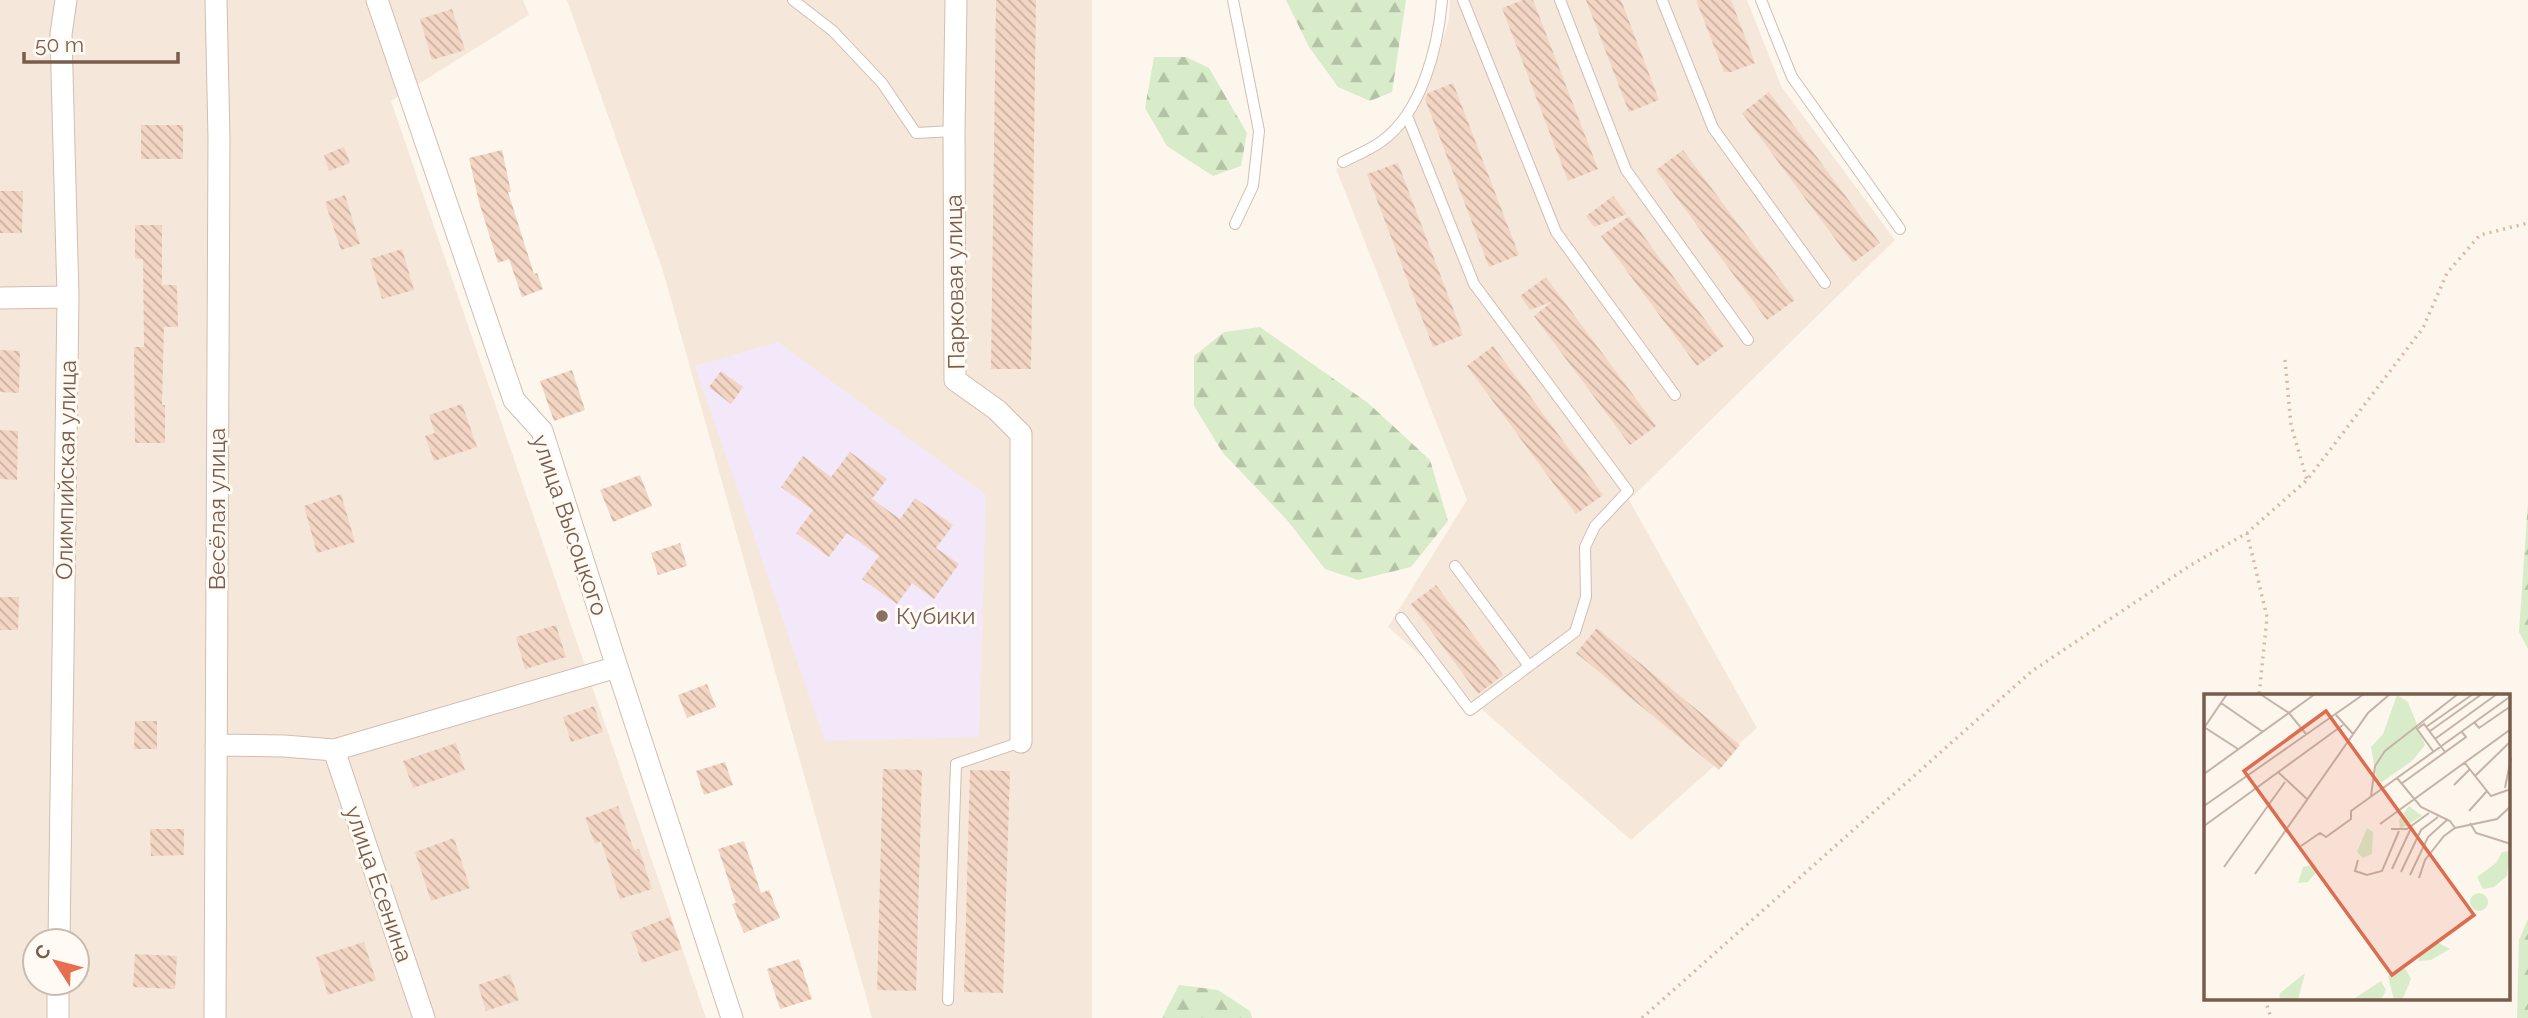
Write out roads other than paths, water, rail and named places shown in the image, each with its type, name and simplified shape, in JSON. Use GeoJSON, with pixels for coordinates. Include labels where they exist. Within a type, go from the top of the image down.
{"type":"FeatureCollection","features":[{"type":"Feature","properties":{"kind":"street","name":"Олимпийская улица"},"geometry":{"type":"LineString","coordinates":[[59,927],[68,297],[61,34],[66,0]]}},
{"type":"Feature","properties":{"kind":"street","name":"Весёлая улица"},"geometry":{"type":"LineString","coordinates":[[215,1018],[219,138],[216,0]]}},
{"type":"Feature","properties":{"kind":"street","name":"улица Высоцкого"},"geometry":{"type":"LineString","coordinates":[[377,0],[514,400],[542,431],[732,1018]]}},
{"type":"Feature","properties":{"kind":"street","name":"Парковая улица"},"geometry":{"type":"LineString","coordinates":[[956,0],[955,380],[997,410],[1021,434],[1021,743]]}},
{"type":"Feature","properties":{"kind":"street"},"geometry":{"type":"LineString","coordinates":[[0,298],[68,297]]}},
{"type":"Feature","properties":{"kind":"street"},"geometry":{"type":"LineString","coordinates":[[216,746],[284,746],[334,750],[617,667]]}},
{"type":"Feature","properties":{"kind":"street","name":"улица Есенина"},"geometry":{"type":"LineString","coordinates":[[334,750],[424,1018]]}},
{"type":"Feature","properties":{"kind":"street"},"geometry":{"type":"LineString","coordinates":[[58,997],[58,1018]]}},
{"type":"Feature","properties":{"kind":"lane"},"geometry":{"type":"LineString","coordinates":[[793,0],[832,31],[882,83],[916,133],[954,131]]}},
{"type":"Feature","properties":{"kind":"lane"},"geometry":{"type":"LineString","coordinates":[[1233,0],[1259,131],[1252,186],[1235,224]]}},
{"type":"Feature","properties":{"kind":"lane"},"geometry":{"type":"LineString","coordinates":[[1343,162],[1382,141],[1407,116],[1426,76],[1439,34],[1443,0]]}},
{"type":"Feature","properties":{"kind":"lane"},"geometry":{"type":"LineString","coordinates":[[1463,0],[1556,232],[1675,395]]}},
{"type":"Feature","properties":{"kind":"lane"},"geometry":{"type":"LineString","coordinates":[[1560,0],[1626,170],[1748,340]]}},
{"type":"Feature","properties":{"kind":"lane"},"geometry":{"type":"LineString","coordinates":[[1662,0],[1713,128],[1825,283]]}},
{"type":"Feature","properties":{"kind":"lane"},"geometry":{"type":"LineString","coordinates":[[1761,0],[1792,77],[1900,229]]}},
{"type":"Feature","properties":{"kind":"lane"},"geometry":{"type":"LineString","coordinates":[[1401,618],[1470,710],[1575,632],[1586,597],[1585,547],[1595,526],[1628,491],[1474,284],[1407,116]]}},
{"type":"Feature","properties":{"kind":"lane"},"geometry":{"type":"LineString","coordinates":[[1455,566],[1530,666]]}},
{"type":"Feature","properties":{"kind":"lane"},"geometry":{"type":"LineString","coordinates":[[948,1000],[956,764],[1021,743]]}},
{"type":"Feature","properties":{"kind":"place","name":"Кубики"},"geometry":{"type":"Point","coordinates":[882,616]}}]}
